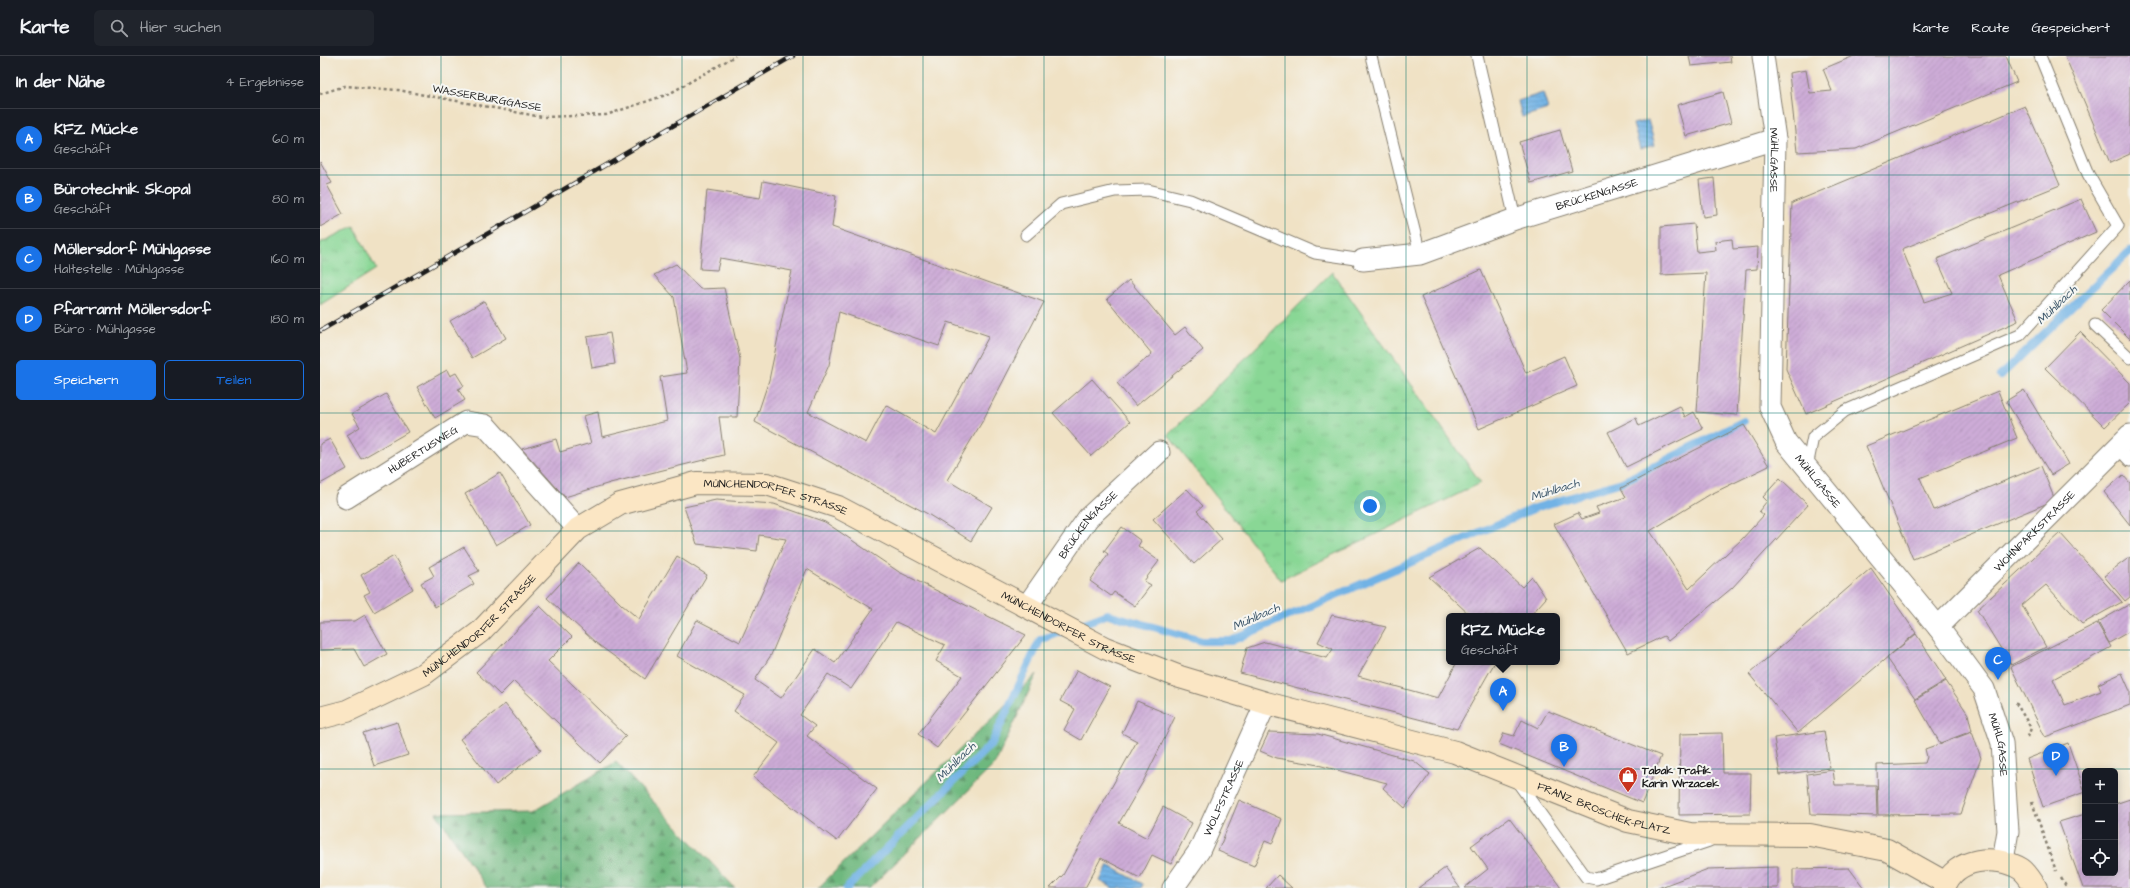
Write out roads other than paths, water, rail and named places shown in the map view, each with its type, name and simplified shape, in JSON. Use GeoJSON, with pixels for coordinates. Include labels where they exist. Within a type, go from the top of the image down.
{"type":"FeatureCollection","features":[{"type":"Feature","properties":{"kind":"street","name":"MÜHLGASSE"},"geometry":{"type":"LineString","coordinates":[[1763,56],[1775,139],[1770,407],[1786,442],[1938,626],[1984,689],[2002,743],[2008,831],[2003,860]]}},
{"type":"Feature","properties":{"kind":"street","name":"BRÜCKENGASSE"},"geometry":{"type":"LineString","coordinates":[[1363,260],[1420,254],[1515,219],[1775,139]]}},
{"type":"Feature","properties":{"kind":"street","name":"HUBERTUSWEG"},"geometry":{"type":"LineString","coordinates":[[346,498],[466,422],[485,426],[578,530]]}},
{"type":"Feature","properties":{"kind":"street","name":"WOHNPARKSTRASSE"},"geometry":{"type":"LineString","coordinates":[[1938,626],[2126,448]]}},
{"type":"Feature","properties":{"kind":"street","name":"BRÜCKENGASSE"},"geometry":{"type":"LineString","coordinates":[[1027,606],[1088,518],[1159,452]]}},
{"type":"Feature","properties":{"kind":"street","name":"MÜNCHENDORFER STRASSE"},"geometry":{"type":"LineString","coordinates":[[320,718],[347,711],[424,674],[480,632],[578,530],[620,504],[696,483],[767,484],[838,507],[1105,648],[1180,677],[1266,703]]}},
{"type":"Feature","properties":{"kind":"street","name":"FRANZ BROSCHEK-PLATZ"},"geometry":{"type":"LineString","coordinates":[[1266,703],[1455,752],[1628,821],[1690,834],[1810,835],[1887,850],[1945,886],[1959,869],[1982,859],[2003,860],[2022,870],[2036,888]]}},
{"type":"Feature","properties":{"kind":"street","name":"WOLFSTRASSE"},"geometry":{"type":"LineString","coordinates":[[1173,888],[1199,851],[1266,703]]}},
{"type":"Feature","properties":{"kind":"lane"},"geometry":{"type":"LineString","coordinates":[[1371,56],[1420,254]]}},
{"type":"Feature","properties":{"kind":"lane"},"geometry":{"type":"LineString","coordinates":[[1477,56],[1515,219]]}},
{"type":"Feature","properties":{"kind":"lane"},"geometry":{"type":"LineString","coordinates":[[1807,467],[1813,437],[1845,411],[2020,335],[2118,226],[2088,174],[2040,56]]}},
{"type":"Feature","properties":{"kind":"lane"},"geometry":{"type":"LineString","coordinates":[[1026,235],[1061,204],[1115,191],[1148,190],[1190,200],[1315,253],[1363,260]]}},
{"type":"Feature","properties":{"kind":"lane"},"geometry":{"type":"LineString","coordinates":[[2095,324],[2130,358]]}},
{"type":"Feature","properties":{"kind":"lane"},"geometry":{"type":"LineString","coordinates":[[1513,775],[1586,877],[1596,879],[1728,834]]}},
{"type":"Feature","properties":{"kind":"water"},"geometry":{"type":"Polygon","coordinates":[[[1543,93],[1548,109],[1522,117],[1518,101],[1543,93]]]}},
{"type":"Feature","properties":{"kind":"water"},"geometry":{"type":"Polygon","coordinates":[[[1648,120],[1655,145],[1640,149],[1633,124],[1648,120]]]}},
{"type":"Feature","properties":{"kind":"water"},"geometry":{"type":"Polygon","coordinates":[[[1108,865],[1143,884],[1141,888],[1113,888],[1100,881],[1108,865]]]}},
{"type":"Feature","properties":{"kind":"waterway","name":"Mühlbach"},"geometry":{"type":"LineString","coordinates":[[2000,376],[2130,251]]}},
{"type":"Feature","properties":{"kind":"waterway","name":"Mühlbach"},"geometry":{"type":"LineString","coordinates":[[847,888],[992,743],[1040,640],[1108,614],[1202,641],[1231,641],[1535,508],[1622,482],[1744,421]]}},
{"type":"Feature","properties":{"kind":"railway"},"geometry":{"type":"LineString","coordinates":[[320,331],[793,56]]}},
{"type":"Feature","properties":{"kind":"place","name":"Möllersdorf Mühlgasse"},"geometry":{"type":"Point","coordinates":[1998,680]}},
{"type":"Feature","properties":{"kind":"place","name":"KFZ Mücke"},"geometry":{"type":"Point","coordinates":[1503,711]}},
{"type":"Feature","properties":{"kind":"place","name":"Bürotechnik Skopal"},"geometry":{"type":"Point","coordinates":[1564,767]}},
{"type":"Feature","properties":{"kind":"place","name":"Pfarramt Möllersdorf"},"geometry":{"type":"Point","coordinates":[2056,776]}},
{"type":"Feature","properties":{"kind":"place","name":"Tabak Trafik Karin Wrzacek"},"geometry":{"type":"Point","coordinates":[1628,793]}}]}
